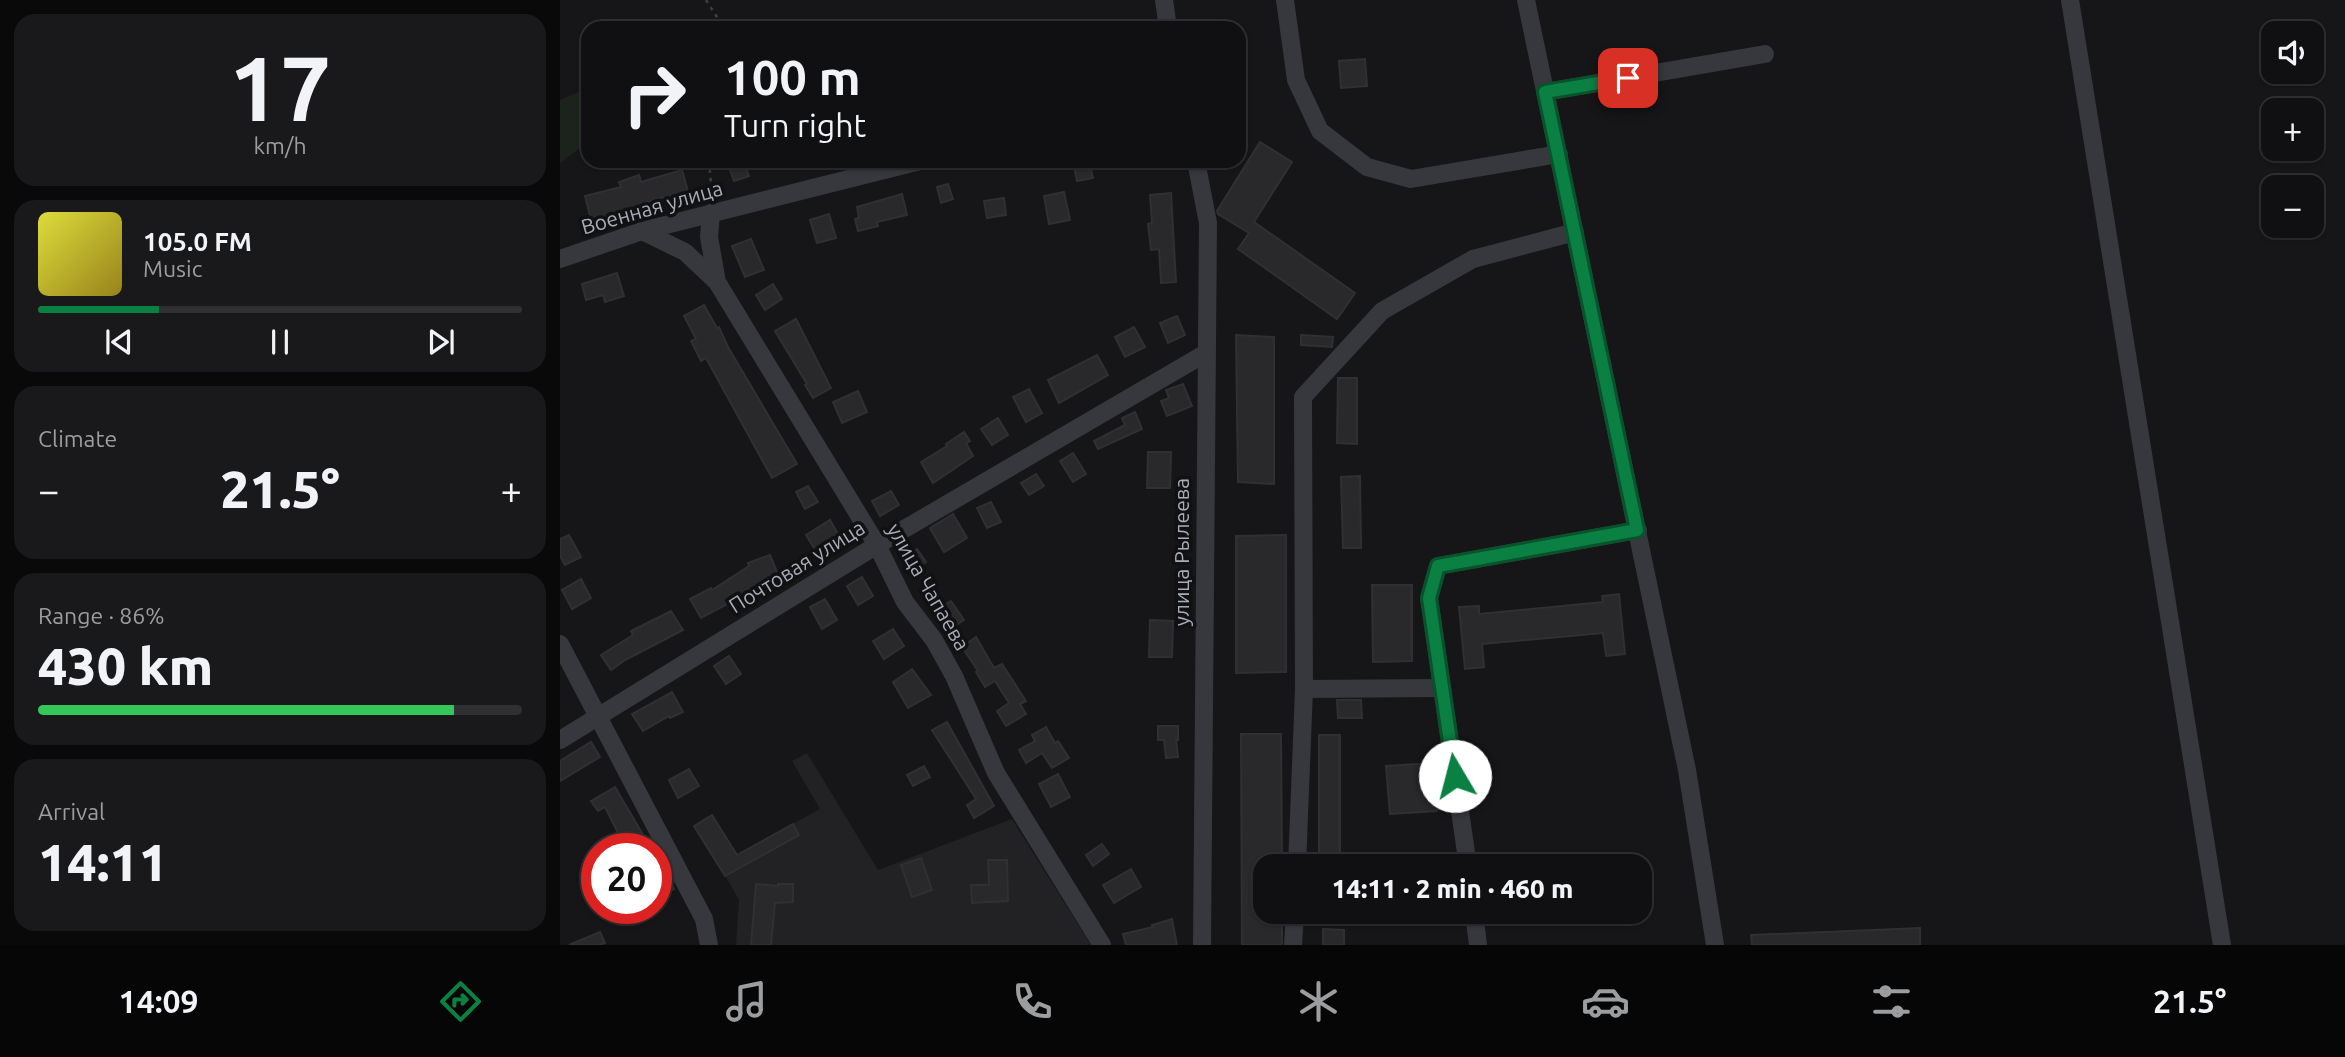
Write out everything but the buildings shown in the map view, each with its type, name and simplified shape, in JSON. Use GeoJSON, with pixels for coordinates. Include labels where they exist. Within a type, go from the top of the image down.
{"type":"FeatureCollection","features":[{"type":"Feature","properties":{"kind":"street"},"geometry":{"type":"LineString","coordinates":[[1164,0],[1167,21]]}},
{"type":"Feature","properties":{"kind":"street"},"geometry":{"type":"LineString","coordinates":[[1285,0],[1296,80],[1320,131],[1367,167],[1411,179],[1559,155]]}},
{"type":"Feature","properties":{"kind":"street"},"geometry":{"type":"LineString","coordinates":[[1526,0],[1687,770],[1715,945]]}},
{"type":"Feature","properties":{"kind":"street"},"geometry":{"type":"LineString","coordinates":[[2070,0],[2222,945]]}},
{"type":"Feature","properties":{"kind":"street"},"geometry":{"type":"LineString","coordinates":[[1545,92],[1765,54]]}},
{"type":"Feature","properties":{"kind":"street","name":"Военная улица"},"geometry":{"type":"LineString","coordinates":[[560,259],[642,231],[892,168]]}},
{"type":"Feature","properties":{"kind":"street","name":"улица Рылеева"},"geometry":{"type":"LineString","coordinates":[[1197,168],[1208,223],[1202,945]]}},
{"type":"Feature","properties":{"kind":"street","name":"улица Чапаева"},"geometry":{"type":"LineString","coordinates":[[711,213],[709,237],[718,282],[877,545],[905,601],[934,640],[954,676],[996,773],[1102,945]]}},
{"type":"Feature","properties":{"kind":"street"},"geometry":{"type":"LineString","coordinates":[[642,231],[685,252],[718,282]]}},
{"type":"Feature","properties":{"kind":"street"},"geometry":{"type":"LineString","coordinates":[[1297,854],[1304,689],[1303,397],[1382,311],[1473,259],[1575,232]]}},
{"type":"Feature","properties":{"kind":"street","name":"Почтовая улица"},"geometry":{"type":"LineString","coordinates":[[560,740],[877,545],[1206,353]]}},
{"type":"Feature","properties":{"kind":"street"},"geometry":{"type":"LineString","coordinates":[[1466,854],[1429,598],[1438,566],[1637,530]]}},
{"type":"Feature","properties":{"kind":"street"},"geometry":{"type":"LineString","coordinates":[[560,644],[704,919],[709,945]]}},
{"type":"Feature","properties":{"kind":"street"},"geometry":{"type":"LineString","coordinates":[[1304,689],[1443,688]]}},
{"type":"Feature","properties":{"kind":"street"},"geometry":{"type":"LineString","coordinates":[[1293,945],[1294,924]]}},
{"type":"Feature","properties":{"kind":"street"},"geometry":{"type":"LineString","coordinates":[[1475,924],[1478,945]]}},
{"type":"Feature","properties":{"kind":"path"},"geometry":{"type":"LineString","coordinates":[[706,0],[721,21]]}},
{"type":"Feature","properties":{"kind":"path"},"geometry":{"type":"LineString","coordinates":[[710,168],[713,194],[711,213]]}},
{"type":"Feature","properties":{"kind":"shaded area"},"geometry":{"type":"Polygon","coordinates":[[[581,91],[581,147],[560,163],[560,100],[581,91]]]}},
{"type":"Feature","properties":{"kind":"shaded area"},"geometry":{"type":"Polygon","coordinates":[[[807,753],[878,870],[1012,819],[1091,945],[736,945],[739,900],[719,865],[820,809],[792,761],[807,753]]]}},
{"type":"Feature","properties":{"kind":"route"},"geometry":{"type":"LineString","coordinates":[[1455,776],[1429,598],[1438,566],[1637,530],[1545,92],[1628,78]]}}]}
